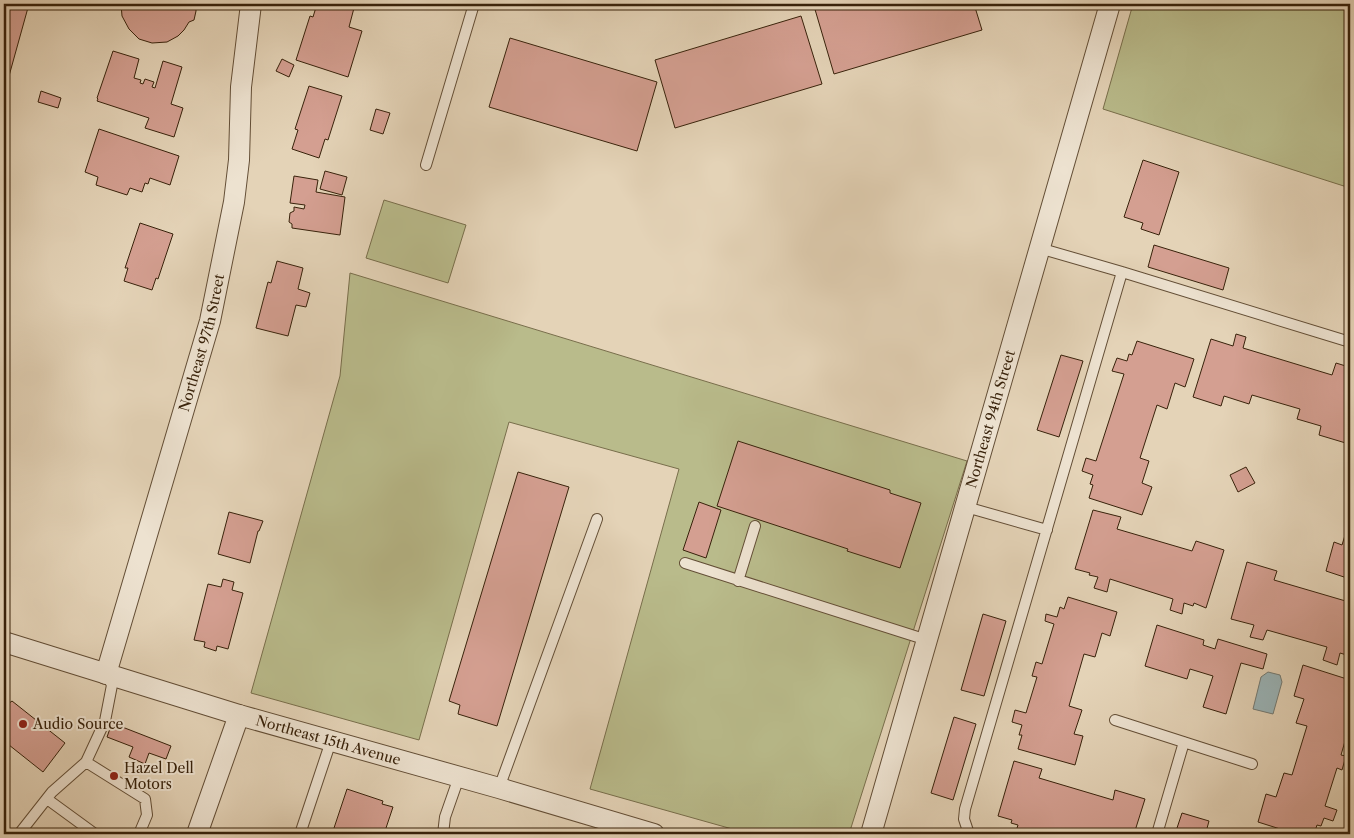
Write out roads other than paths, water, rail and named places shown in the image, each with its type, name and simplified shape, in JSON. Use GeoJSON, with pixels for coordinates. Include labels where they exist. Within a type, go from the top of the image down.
{"type":"FeatureCollection","features":[{"type":"Feature","properties":{"kind":"street","name":"Northeast 97th Street"},"geometry":{"type":"LineString","coordinates":[[106,674],[210,322],[234,202],[239,160],[241,87],[251,4]]}},
{"type":"Feature","properties":{"kind":"street","name":"Northeast 94th Street"},"geometry":{"type":"LineString","coordinates":[[871,834],[1110,4]]}},
{"type":"Feature","properties":{"kind":"street","name":"Northeast 15th Avenue"},"geometry":{"type":"LineString","coordinates":[[4,642],[239,715],[459,776],[654,834]]}},
{"type":"Feature","properties":{"kind":"street"},"geometry":{"type":"LineString","coordinates":[[197,834],[239,715]]}},
{"type":"Feature","properties":{"kind":"lane"},"geometry":{"type":"LineString","coordinates":[[426,165],[474,4]]}},
{"type":"Feature","properties":{"kind":"lane"},"geometry":{"type":"LineString","coordinates":[[628,4],[635,4]]}},
{"type":"Feature","properties":{"kind":"lane"},"geometry":{"type":"LineString","coordinates":[[1039,248],[1350,342]]}},
{"type":"Feature","properties":{"kind":"lane"},"geometry":{"type":"LineString","coordinates":[[969,834],[964,819],[965,809],[1122,272]]}},
{"type":"Feature","properties":{"kind":"lane"},"geometry":{"type":"LineString","coordinates":[[966,507],[1047,530]]}},
{"type":"Feature","properties":{"kind":"lane"},"geometry":{"type":"LineString","coordinates":[[499,788],[597,519]]}},
{"type":"Feature","properties":{"kind":"lane"},"geometry":{"type":"LineString","coordinates":[[738,581],[755,526]]}},
{"type":"Feature","properties":{"kind":"lane"},"geometry":{"type":"LineString","coordinates":[[685,564],[927,640]]}},
{"type":"Feature","properties":{"kind":"lane"},"geometry":{"type":"LineString","coordinates":[[19,834],[47,798],[86,762],[104,721],[112,685],[106,674]]}},
{"type":"Feature","properties":{"kind":"lane"},"geometry":{"type":"LineString","coordinates":[[1115,720],[1252,764]]}},
{"type":"Feature","properties":{"kind":"lane"},"geometry":{"type":"LineString","coordinates":[[300,834],[331,740]]}},
{"type":"Feature","properties":{"kind":"lane"},"geometry":{"type":"LineString","coordinates":[[1157,834],[1184,742]]}},
{"type":"Feature","properties":{"kind":"lane"},"geometry":{"type":"LineString","coordinates":[[86,762],[145,799],[147,815],[139,834]]}},
{"type":"Feature","properties":{"kind":"lane"},"geometry":{"type":"LineString","coordinates":[[443,834],[445,817],[459,776]]}},
{"type":"Feature","properties":{"kind":"lane"},"geometry":{"type":"LineString","coordinates":[[47,798],[95,834]]}},
{"type":"Feature","properties":{"kind":"water"},"geometry":{"type":"Polygon","coordinates":[[[1268,672],[1280,675],[1282,682],[1273,714],[1253,709],[1261,677],[1268,672]]]}},
{"type":"Feature","properties":{"kind":"place","name":"Audio Source"},"geometry":{"type":"Point","coordinates":[23,724]}},
{"type":"Feature","properties":{"kind":"place","name":"Hazel Dell Motors"},"geometry":{"type":"Point","coordinates":[114,776]}}]}
